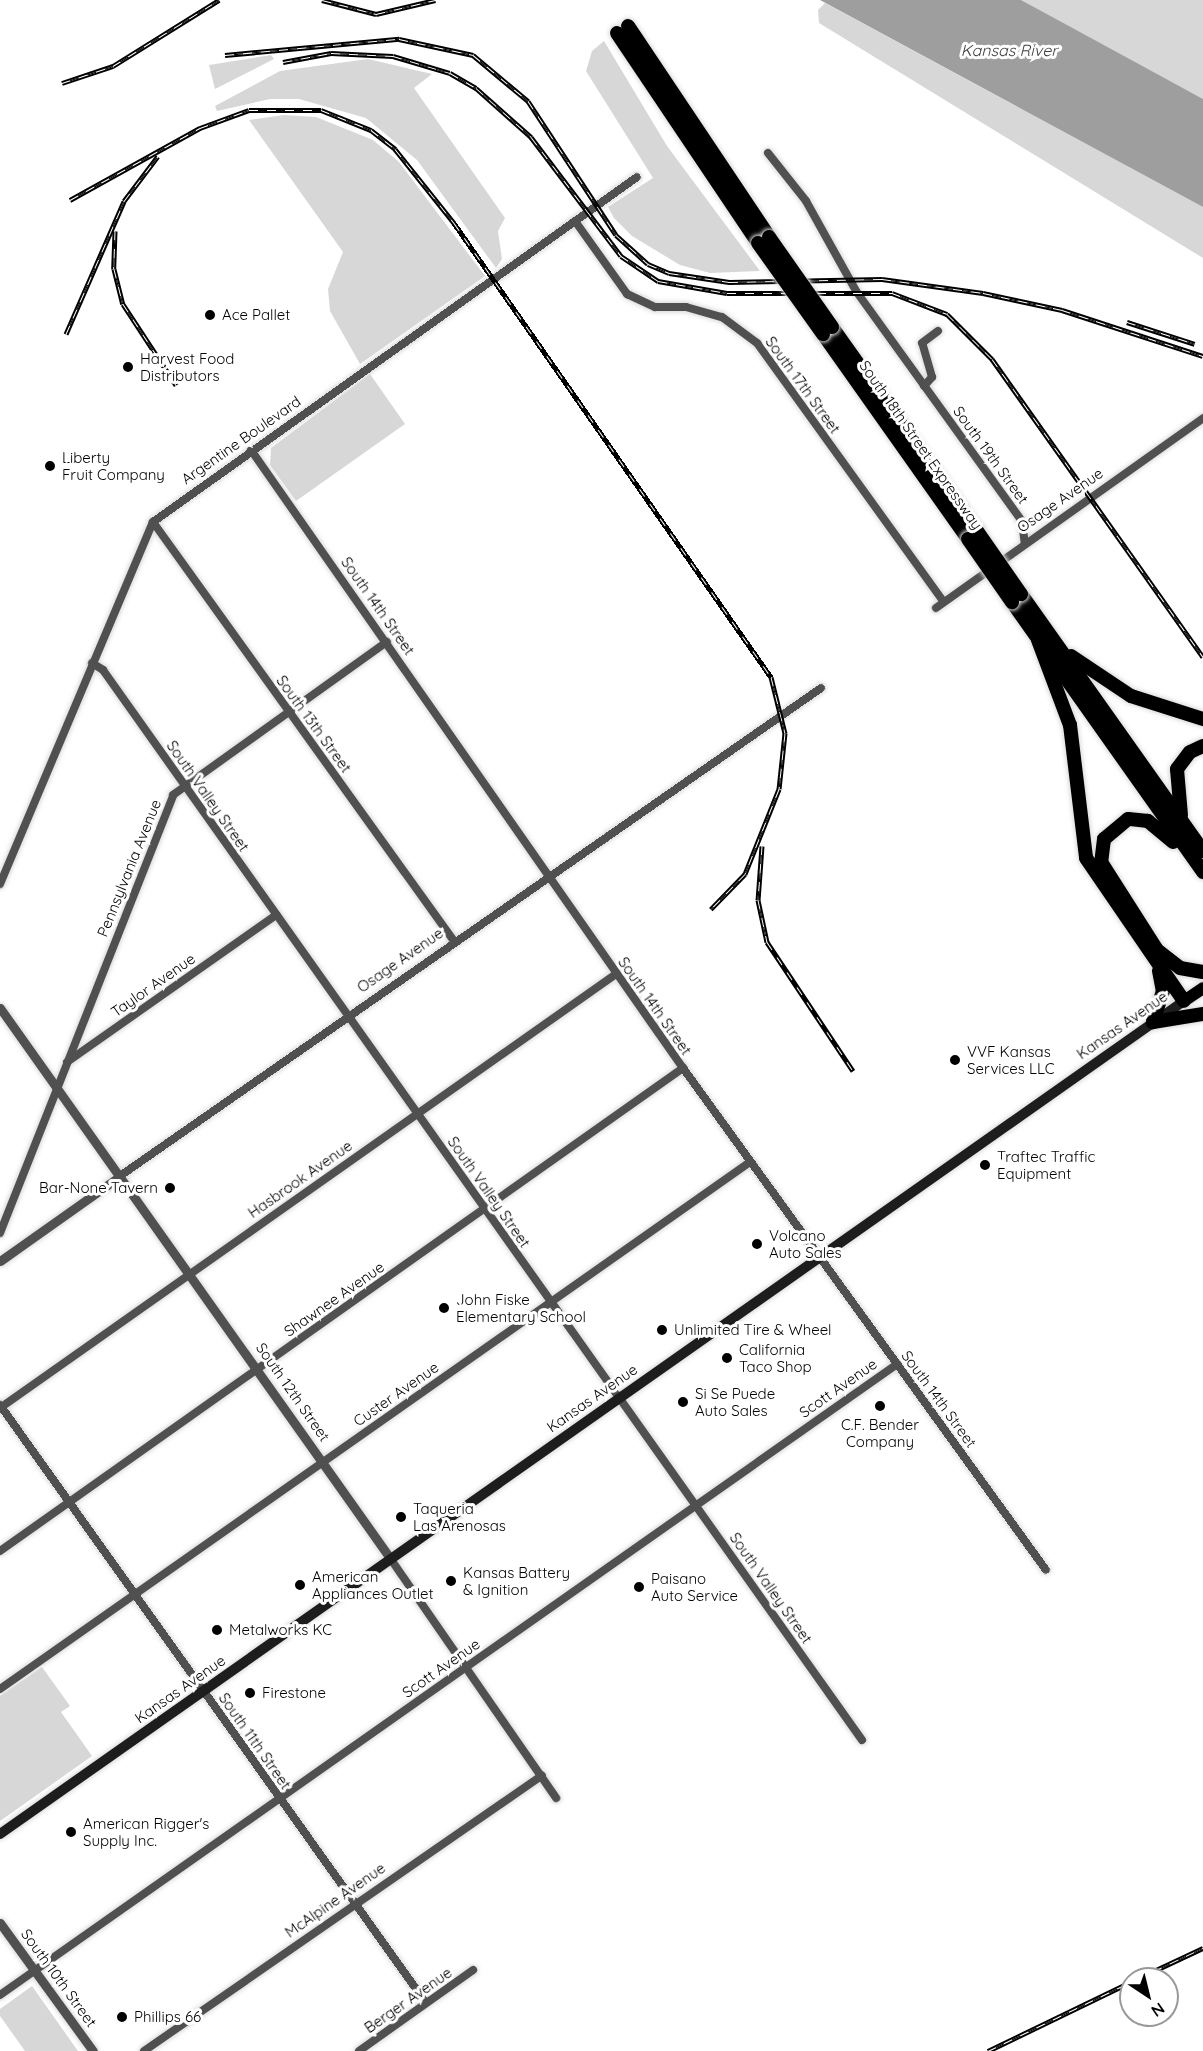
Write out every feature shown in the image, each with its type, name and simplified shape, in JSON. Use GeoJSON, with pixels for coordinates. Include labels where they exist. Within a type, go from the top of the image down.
{"type":"FeatureCollection","features":[{"type":"Feature","properties":{"kind":"highway","name":"South 18th Street Expressway"},"geometry":{"type":"LineString","coordinates":[[623,29],[764,240],[828,331],[1017,598],[1058,645],[1183,823],[1203,872]]}},
{"type":"Feature","properties":{"kind":"highway","name":"South 18th Street Expressway"},"geometry":{"type":"LineString","coordinates":[[1017,598],[1038,640],[1198,855]]}},
{"type":"Feature","properties":{"kind":"highway"},"geometry":{"type":"LineString","coordinates":[[1038,640],[1070,725],[1086,858],[1184,1001]]}},
{"type":"Feature","properties":{"kind":"highway"},"geometry":{"type":"LineString","coordinates":[[1058,645],[1121,691],[1203,719]]}},
{"type":"Feature","properties":{"kind":"highway"},"geometry":{"type":"LineString","coordinates":[[1183,823],[1177,769],[1190,752],[1203,746]]}},
{"type":"Feature","properties":{"kind":"highway"},"geometry":{"type":"LineString","coordinates":[[1198,855],[1159,827],[1137,819],[1110,830],[1100,851],[1105,875],[1157,950],[1180,968],[1203,972]]}},
{"type":"Feature","properties":{"kind":"highway"},"geometry":{"type":"LineString","coordinates":[[1158,966],[1163,991],[1153,1022],[1203,1014]]}},
{"type":"Feature","properties":{"kind":"main road","name":"Kansas Avenue"},"geometry":{"type":"LineString","coordinates":[[0,1834],[1203,988]]}},
{"type":"Feature","properties":{"kind":"street","name":"South 19th Street"},"geometry":{"type":"LineString","coordinates":[[768,153],[806,201],[849,279],[1022,521],[1025,544]]}},
{"type":"Feature","properties":{"kind":"street","name":"Argentine Boulevard"},"geometry":{"type":"LineString","coordinates":[[153,522],[637,177]]}},
{"type":"Feature","properties":{"kind":"street","name":"South 17th Street"},"geometry":{"type":"LineString","coordinates":[[574,221],[627,294],[656,306],[722,317],[757,343],[944,602]]}},
{"type":"Feature","properties":{"kind":"street"},"geometry":{"type":"LineString","coordinates":[[924,386],[932,377],[922,343],[938,331]]}},
{"type":"Feature","properties":{"kind":"street","name":"Osage Avenue"},"geometry":{"type":"LineString","coordinates":[[936,608],[1203,418]]}},
{"type":"Feature","properties":{"kind":"street","name":"South 14th Street"},"geometry":{"type":"LineString","coordinates":[[251,450],[550,876],[616,974],[818,1258],[1046,1570]]}},
{"type":"Feature","properties":{"kind":"street"},"geometry":{"type":"LineString","coordinates":[[0,884],[153,522]]}},
{"type":"Feature","properties":{"kind":"street","name":"South 13th Street"},"geometry":{"type":"LineString","coordinates":[[153,522],[454,941]]}},
{"type":"Feature","properties":{"kind":"street","name":"Pennsylvania Avenue"},"geometry":{"type":"LineString","coordinates":[[66,1062],[173,795],[387,642]]}},
{"type":"Feature","properties":{"kind":"street","name":"South Valley Street"},"geometry":{"type":"LineString","coordinates":[[92,663],[103,670],[862,1740]]}},
{"type":"Feature","properties":{"kind":"street","name":"Osage Avenue"},"geometry":{"type":"LineString","coordinates":[[0,1261],[454,941],[821,688]]}},
{"type":"Feature","properties":{"kind":"street","name":"Taylor Avenue"},"geometry":{"type":"LineString","coordinates":[[66,1062],[276,915]]}},
{"type":"Feature","properties":{"kind":"street","name":"Hasbrook Avenue"},"geometry":{"type":"LineString","coordinates":[[1,1407],[616,974]]}},
{"type":"Feature","properties":{"kind":"street","name":"South 12th Street"},"geometry":{"type":"LineString","coordinates":[[0,1008],[468,1666],[556,1798]]}},
{"type":"Feature","properties":{"kind":"street"},"geometry":{"type":"LineString","coordinates":[[0,1233],[66,1062]]}},
{"type":"Feature","properties":{"kind":"street","name":"Shawnee Avenue"},"geometry":{"type":"LineString","coordinates":[[0,1551],[683,1068]]}},
{"type":"Feature","properties":{"kind":"street","name":"Custer Avenue"},"geometry":{"type":"LineString","coordinates":[[0,1689],[750,1162]]}},
{"type":"Feature","properties":{"kind":"street","name":"Scott Avenue"},"geometry":{"type":"LineString","coordinates":[[0,1995],[897,1364]]}},
{"type":"Feature","properties":{"kind":"street","name":"South 11th Street"},"geometry":{"type":"LineString","coordinates":[[1,1407],[426,2003]]}},
{"type":"Feature","properties":{"kind":"street","name":"McAlpine Avenue"},"geometry":{"type":"LineString","coordinates":[[144,2051],[354,1903],[542,1775]]}},
{"type":"Feature","properties":{"kind":"street","name":"South 10th Street"},"geometry":{"type":"LineString","coordinates":[[0,1923],[93,2051]]}},
{"type":"Feature","properties":{"kind":"street","name":"Berger Avenue"},"geometry":{"type":"LineString","coordinates":[[359,2051],[473,1970]]}},
{"type":"Feature","properties":{"kind":"shaded area"},"geometry":{"type":"Polygon","coordinates":[[[1021,0],[1203,0],[1203,99],[1084,36],[1021,0]]]}},
{"type":"Feature","properties":{"kind":"shaded area"},"geometry":{"type":"Polygon","coordinates":[[[825,3],[1203,207],[1203,258],[819,23],[818,10],[825,3]]]}},
{"type":"Feature","properties":{"kind":"shaded area"},"geometry":{"type":"Polygon","coordinates":[[[604,41],[667,146],[760,271],[710,273],[680,265],[632,236],[614,218],[608,207],[653,178],[586,71],[592,51],[604,41]]]}},
{"type":"Feature","properties":{"kind":"shaded area"},"geometry":{"type":"Polygon","coordinates":[[[271,55],[274,59],[215,89],[209,65],[271,55]]]}},
{"type":"Feature","properties":{"kind":"shaded area"},"geometry":{"type":"Polygon","coordinates":[[[368,59],[432,74],[414,88],[505,218],[498,231],[502,259],[496,268],[417,160],[366,118],[299,99],[270,99],[217,111],[215,106],[280,71],[368,59]]]}},
{"type":"Feature","properties":{"kind":"shaded area"},"geometry":{"type":"Polygon","coordinates":[[[284,115],[316,117],[373,140],[399,162],[485,276],[360,364],[330,311],[328,289],[343,252],[249,120],[284,115]]]}},
{"type":"Feature","properties":{"kind":"shaded area"},"geometry":{"type":"Polygon","coordinates":[[[370,374],[405,424],[296,501],[270,465],[271,448],[370,374]]]}},
{"type":"Feature","properties":{"kind":"shaded area"},"geometry":{"type":"Polygon","coordinates":[[[42,1667],[70,1706],[61,1712],[92,1756],[0,1821],[0,1696],[42,1667]]]}},
{"type":"Feature","properties":{"kind":"shaded area"},"geometry":{"type":"Polygon","coordinates":[[[32,1986],[78,2051],[25,2051],[0,2016],[0,2009],[32,1986]]]}},
{"type":"Feature","properties":{"kind":"water","name":"Kansas River"},"geometry":{"type":"Polygon","coordinates":[[[820,0],[1021,0],[1203,99],[1203,207],[820,0]]]}},
{"type":"Feature","properties":{"kind":"railway"},"geometry":{"type":"LineString","coordinates":[[62,83],[113,66],[219,0]]}},
{"type":"Feature","properties":{"kind":"railway"},"geometry":{"type":"LineString","coordinates":[[322,0],[376,14],[435,0]]}},
{"type":"Feature","properties":{"kind":"railway"},"geometry":{"type":"LineString","coordinates":[[225,55],[399,39],[473,55],[528,101],[616,235],[648,264],[669,273],[729,282],[882,279],[983,293],[1062,310],[1203,356]]}},
{"type":"Feature","properties":{"kind":"railway"},"geometry":{"type":"LineString","coordinates":[[283,62],[331,53],[393,56],[450,73],[476,88],[531,137],[621,256],[658,281],[727,293],[892,293],[947,314],[992,359],[1203,657]]}},
{"type":"Feature","properties":{"kind":"railway"},"geometry":{"type":"LineString","coordinates":[[70,200],[200,128],[249,110],[321,110],[371,130],[395,149],[454,223],[771,677],[785,733],[779,789],[745,874],[711,909]]}},
{"type":"Feature","properties":{"kind":"railway"},"geometry":{"type":"LineString","coordinates":[[66,334],[124,201],[158,156]]}},
{"type":"Feature","properties":{"kind":"railway"},"geometry":{"type":"LineString","coordinates":[[115,231],[114,269],[123,304],[176,385]]}},
{"type":"Feature","properties":{"kind":"railway"},"geometry":{"type":"LineString","coordinates":[[1127,322],[1195,344]]}},
{"type":"Feature","properties":{"kind":"railway"},"geometry":{"type":"LineString","coordinates":[[762,846],[758,900],[767,942],[853,1071]]}},
{"type":"Feature","properties":{"kind":"railway"},"geometry":{"type":"LineString","coordinates":[[1163,1967],[1203,1948]]}},
{"type":"Feature","properties":{"kind":"railway"},"geometry":{"type":"LineString","coordinates":[[988,2051],[1119,1988]]}},
{"type":"Feature","properties":{"kind":"place","name":"Ace Pallet"},"geometry":{"type":"Point","coordinates":[210,315]}},
{"type":"Feature","properties":{"kind":"place","name":"Harvest Food Distributors"},"geometry":{"type":"Point","coordinates":[128,367]}},
{"type":"Feature","properties":{"kind":"place","name":"Liberty Fruit Company"},"geometry":{"type":"Point","coordinates":[50,466]}},
{"type":"Feature","properties":{"kind":"place","name":"VVF Kansas Services LLC"},"geometry":{"type":"Point","coordinates":[955,1060]}},
{"type":"Feature","properties":{"kind":"place","name":"Traftec Traffic Equipment"},"geometry":{"type":"Point","coordinates":[985,1165]}},
{"type":"Feature","properties":{"kind":"place","name":"Bar-None Tavern"},"geometry":{"type":"Point","coordinates":[170,1188]}},
{"type":"Feature","properties":{"kind":"place","name":"Volcano Auto Sales"},"geometry":{"type":"Point","coordinates":[757,1244]}},
{"type":"Feature","properties":{"kind":"place","name":"John Fiske Elementary School"},"geometry":{"type":"Point","coordinates":[444,1308]}},
{"type":"Feature","properties":{"kind":"place","name":"Unlimited Tire & Wheel"},"geometry":{"type":"Point","coordinates":[662,1330]}},
{"type":"Feature","properties":{"kind":"place","name":"California Taco Shop"},"geometry":{"type":"Point","coordinates":[727,1358]}},
{"type":"Feature","properties":{"kind":"place","name":"Si Se Puede Auto Sales"},"geometry":{"type":"Point","coordinates":[683,1402]}},
{"type":"Feature","properties":{"kind":"place","name":"C.F. Bender Company"},"geometry":{"type":"Point","coordinates":[880,1406]}},
{"type":"Feature","properties":{"kind":"place","name":"Taqueria Las Arenosas"},"geometry":{"type":"Point","coordinates":[401,1517]}},
{"type":"Feature","properties":{"kind":"place","name":"Kansas Battery & Ignition"},"geometry":{"type":"Point","coordinates":[451,1581]}},
{"type":"Feature","properties":{"kind":"place","name":"American Appliances Outlet"},"geometry":{"type":"Point","coordinates":[300,1585]}},
{"type":"Feature","properties":{"kind":"place","name":"Paisano Auto Service"},"geometry":{"type":"Point","coordinates":[639,1587]}},
{"type":"Feature","properties":{"kind":"place","name":"Metalworks KC"},"geometry":{"type":"Point","coordinates":[217,1630]}},
{"type":"Feature","properties":{"kind":"place","name":"Firestone"},"geometry":{"type":"Point","coordinates":[250,1693]}},
{"type":"Feature","properties":{"kind":"place","name":"American Rigger's Supply Inc."},"geometry":{"type":"Point","coordinates":[71,1832]}},
{"type":"Feature","properties":{"kind":"place","name":"Phillips 66"},"geometry":{"type":"Point","coordinates":[122,2017]}}]}
